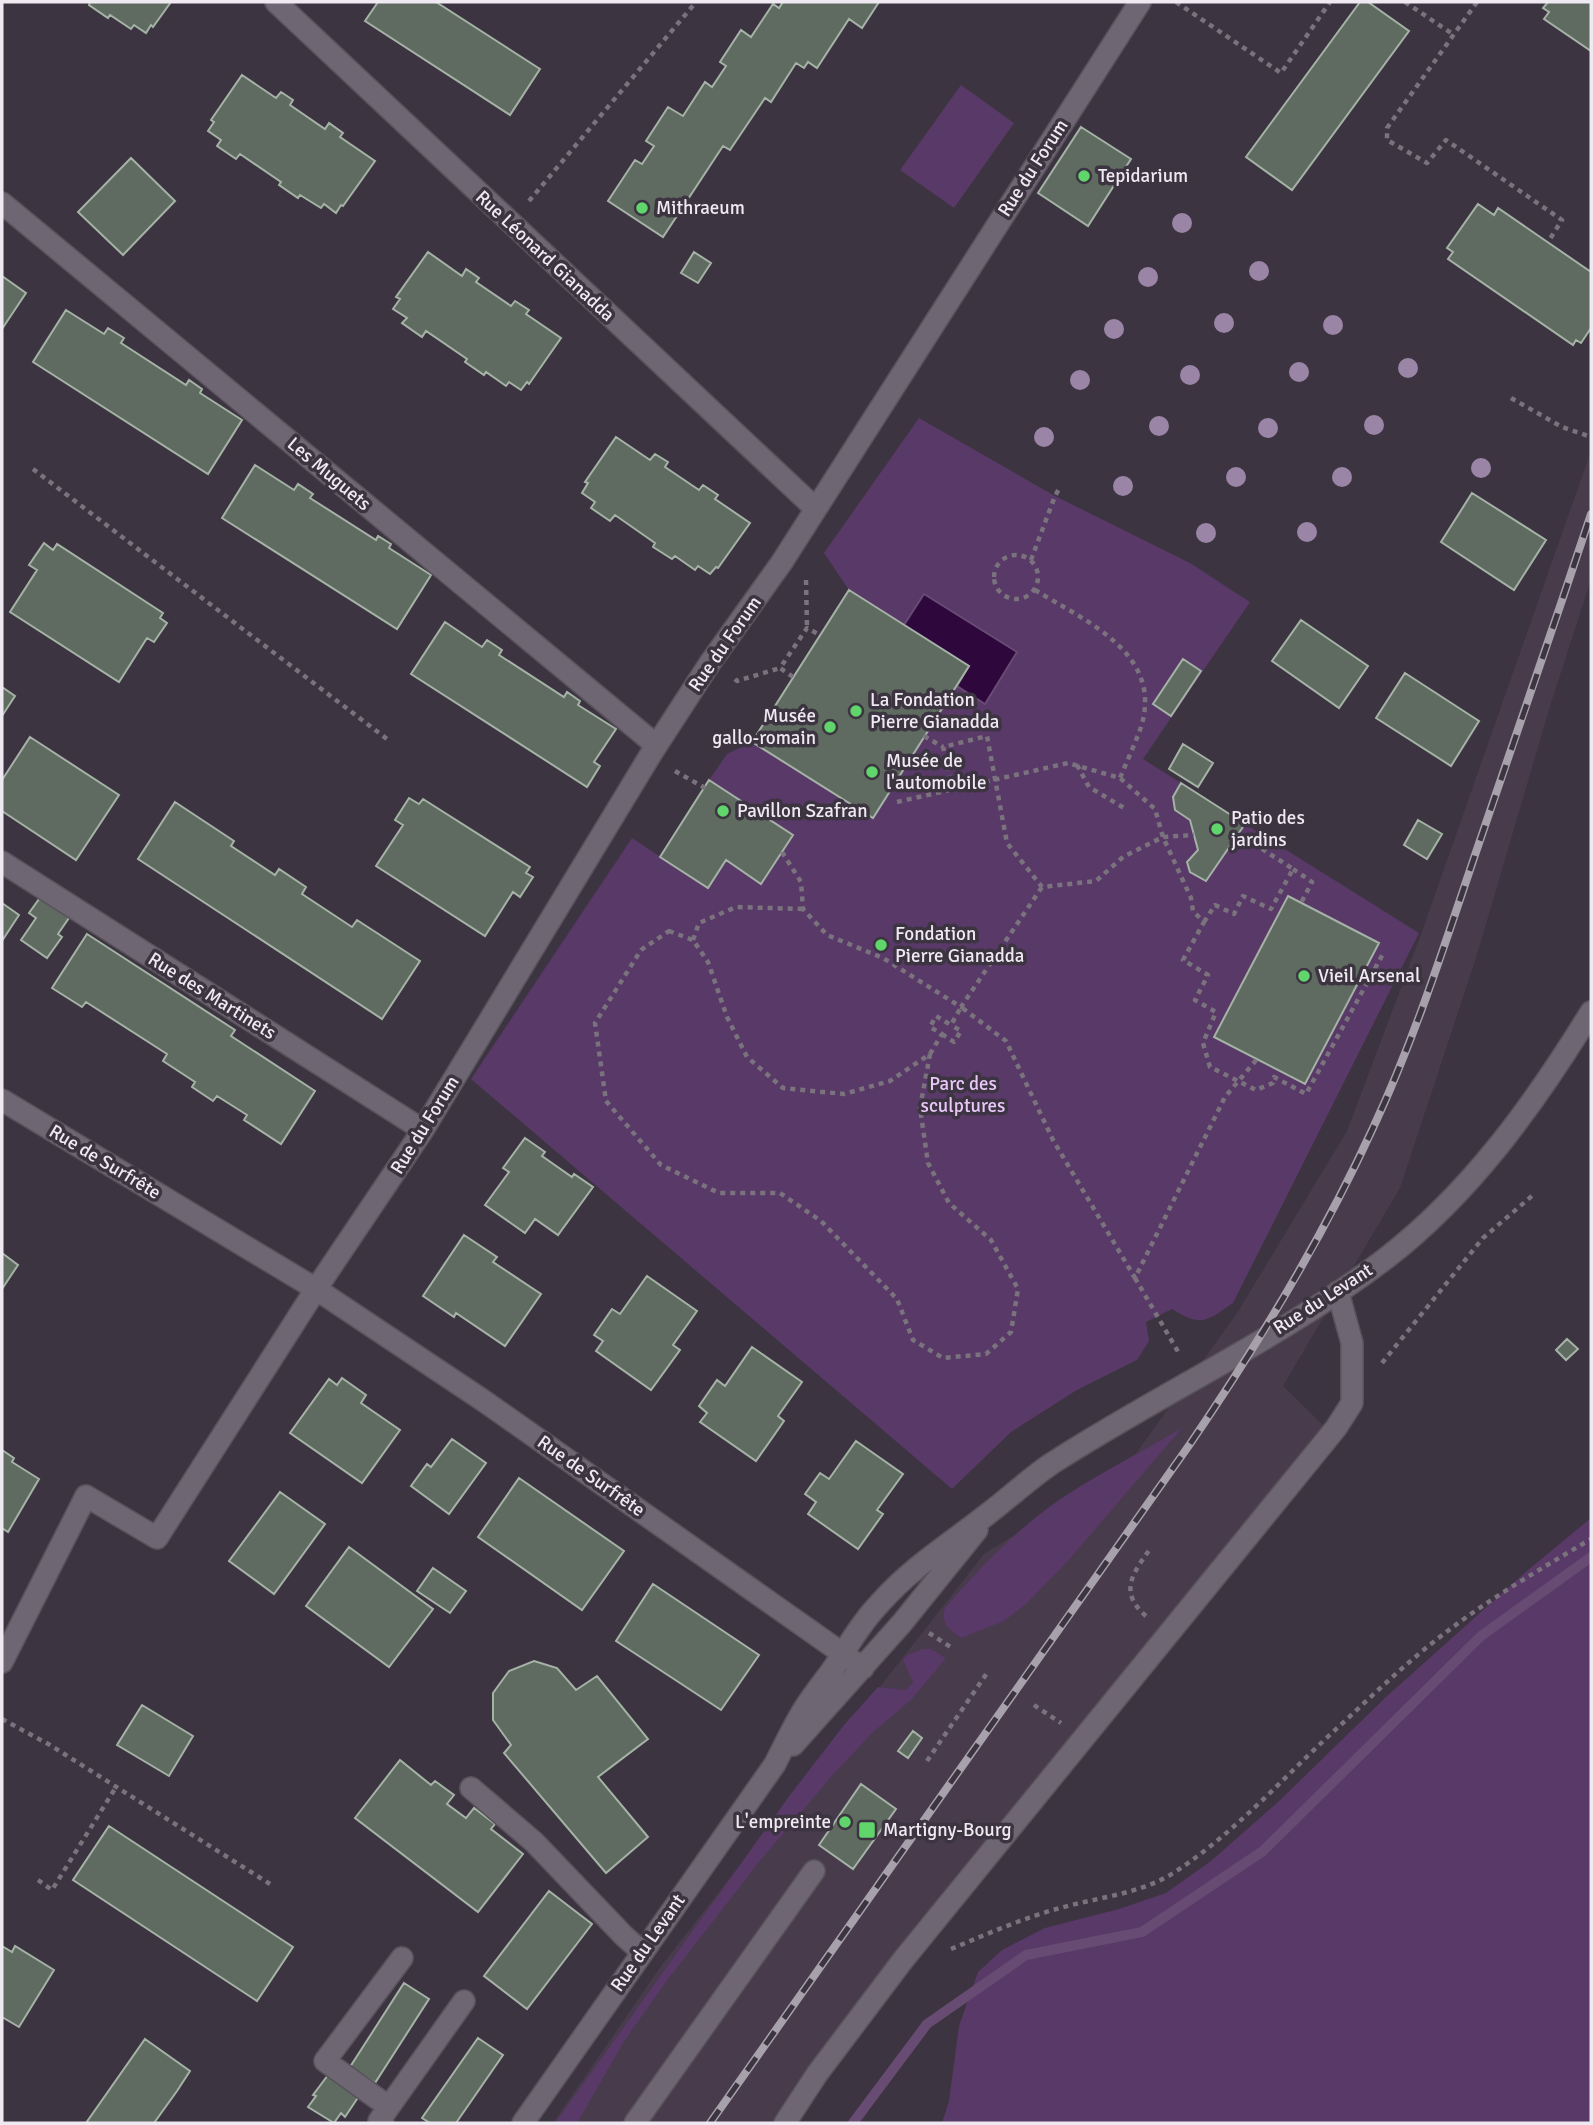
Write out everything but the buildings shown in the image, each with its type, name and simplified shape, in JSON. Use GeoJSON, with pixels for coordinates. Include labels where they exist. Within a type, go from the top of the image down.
{"type":"FeatureCollection","features":[{"type":"Feature","properties":{"kind":"street","name":"Rue Léonard Gianadda"},"geometry":{"type":"LineString","coordinates":[[275,2],[816,509]]}},
{"type":"Feature","properties":{"kind":"street","name":"Rue du Forum"},"geometry":{"type":"LineString","coordinates":[[316,1289],[424,1130],[656,745],[782,562],[1140,2]]}},
{"type":"Feature","properties":{"kind":"street","name":"Les Muguets"},"geometry":{"type":"LineString","coordinates":[[2,203],[656,745]]}},
{"type":"Feature","properties":{"kind":"street","name":"Rue des Martinets"},"geometry":{"type":"LineString","coordinates":[[2,862],[424,1130]]}},
{"type":"Feature","properties":{"kind":"street","name":"Rue du Levant"},"geometry":{"type":"LineString","coordinates":[[775,1765],[803,1712],[842,1653],[880,1603],[902,1580],[927,1557],[989,1513],[1049,1465],[1294,1320],[1386,1258],[1434,1218],[1464,1188],[1511,1131],[1591,1012]]}},
{"type":"Feature","properties":{"kind":"street","name":"Rue de Surfrête"},"geometry":{"type":"LineString","coordinates":[[2,1100],[316,1289],[484,1401],[863,1668]]}},
{"type":"Feature","properties":{"kind":"street"},"geometry":{"type":"LineString","coordinates":[[2,1661],[86,1496],[158,1538],[316,1289]]}},
{"type":"Feature","properties":{"kind":"street"},"geometry":{"type":"LineString","coordinates":[[785,2123],[817,2074],[904,1959],[1336,1427],[1352,1403],[1352,1343],[1339,1292]]}},
{"type":"Feature","properties":{"kind":"street","name":"Rue du Levant"},"geometry":{"type":"LineString","coordinates":[[523,2123],[775,1765],[902,1623],[989,1513]]}},
{"type":"Feature","properties":{"kind":"street"},"geometry":{"type":"LineString","coordinates":[[471,1788],[534,1842],[624,1937],[642,1952]]}},
{"type":"Feature","properties":{"kind":"street"},"geometry":{"type":"LineString","coordinates":[[635,2123],[814,1871]]}},
{"type":"Feature","properties":{"kind":"street"},"geometry":{"type":"LineString","coordinates":[[402,1958],[326,2061],[386,2115],[464,2001]]}},
{"type":"Feature","properties":{"kind":"path"},"geometry":{"type":"LineString","coordinates":[[510,222],[696,2]]}},
{"type":"Feature","properties":{"kind":"path"},"geometry":{"type":"LineString","coordinates":[[1176,2],[1281,73],[1330,2]]}},
{"type":"Feature","properties":{"kind":"path"},"geometry":{"type":"LineString","coordinates":[[1405,2],[1454,34]]}},
{"type":"Feature","properties":{"kind":"path"},"geometry":{"type":"LineString","coordinates":[[1477,2],[1387,128],[1387,140],[1427,163],[1446,139],[1563,220],[1548,242]]}},
{"type":"Feature","properties":{"kind":"path"},"geometry":{"type":"LineString","coordinates":[[1511,398],[1562,427],[1591,437]]}},
{"type":"Feature","properties":{"kind":"path"},"geometry":{"type":"LineString","coordinates":[[33,469],[387,739]]}},
{"type":"Feature","properties":{"kind":"path"},"geometry":{"type":"LineString","coordinates":[[1031,560],[1060,487]]}},
{"type":"Feature","properties":{"kind":"path"},"geometry":{"type":"LineString","coordinates":[[1016,555],[1031,560],[1038,571],[1035,590],[1023,599],[1015,600],[1001,594],[993,581],[997,565],[1016,555]]}},
{"type":"Feature","properties":{"kind":"path"},"geometry":{"type":"LineString","coordinates":[[737,681],[780,668],[807,628],[806,578]]}},
{"type":"Feature","properties":{"kind":"path"},"geometry":{"type":"LineString","coordinates":[[1035,590],[1114,640],[1136,664],[1143,683],[1142,725],[1120,778]]}},
{"type":"Feature","properties":{"kind":"path"},"geometry":{"type":"LineString","coordinates":[[807,628],[820,635]]}},
{"type":"Feature","properties":{"kind":"path"},"geometry":{"type":"LineString","coordinates":[[780,668],[793,677]]}},
{"type":"Feature","properties":{"kind":"path"},"geometry":{"type":"LineString","coordinates":[[924,737],[943,747],[986,736],[997,780],[1007,843],[1042,887]]}},
{"type":"Feature","properties":{"kind":"path"},"geometry":{"type":"LineString","coordinates":[[943,747],[953,790]]}},
{"type":"Feature","properties":{"kind":"path"},"geometry":{"type":"LineString","coordinates":[[897,802],[1068,763],[1120,778],[1155,809],[1163,837],[1191,898],[1193,911],[1204,922]]}},
{"type":"Feature","properties":{"kind":"path"},"geometry":{"type":"LineString","coordinates":[[1077,764],[1089,787],[1124,808]]}},
{"type":"Feature","properties":{"kind":"path"},"geometry":{"type":"LineString","coordinates":[[1238,834],[1312,882],[1301,903]]}},
{"type":"Feature","properties":{"kind":"path"},"geometry":{"type":"LineString","coordinates":[[1042,887],[1096,881],[1123,856],[1163,837],[1194,835]]}},
{"type":"Feature","properties":{"kind":"path"},"geometry":{"type":"LineString","coordinates":[[782,852],[801,882],[803,909],[827,935],[883,958],[961,1007],[1006,1041],[1053,1140],[1180,1355]]}},
{"type":"Feature","properties":{"kind":"path"},"geometry":{"type":"LineString","coordinates":[[1293,869],[1271,909],[1243,896],[1234,914],[1215,905],[1183,960],[1208,975],[1195,1000],[1216,1012],[1203,1043],[1210,1067],[1256,1090],[1273,1083],[1274,1077],[1306,1094],[1384,952]]}},
{"type":"Feature","properties":{"kind":"path"},"geometry":{"type":"LineString","coordinates":[[951,1025],[1042,887]]}},
{"type":"Feature","properties":{"kind":"path"},"geometry":{"type":"LineString","coordinates":[[693,940],[699,923],[736,907],[803,909]]}},
{"type":"Feature","properties":{"kind":"path"},"geometry":{"type":"LineString","coordinates":[[930,1054],[890,1081],[844,1094],[783,1087],[747,1057],[727,1017],[708,962],[693,940],[669,931],[641,950],[595,1023],[606,1101],[661,1165],[719,1193],[780,1193],[821,1221],[897,1300],[913,1340],[943,1358],[986,1354],[1012,1332],[1018,1289],[991,1240],[949,1203],[928,1163],[920,1108],[930,1054],[942,1034]]}},
{"type":"Feature","properties":{"kind":"path"},"geometry":{"type":"LineString","coordinates":[[936,1016],[961,1031],[954,1042],[942,1034],[930,1027],[936,1016]]}},
{"type":"Feature","properties":{"kind":"path"},"geometry":{"type":"LineString","coordinates":[[1135,1278],[1225,1097],[1257,1059]]}},
{"type":"Feature","properties":{"kind":"path"},"geometry":{"type":"LineString","coordinates":[[1352,1403],[1414,1321],[1483,1238],[1533,1195]]}},
{"type":"Feature","properties":{"kind":"path"},"geometry":{"type":"LineString","coordinates":[[962,1944],[1040,1914],[1138,1890],[1174,1873],[1232,1828],[1344,1722],[1450,1628],[1497,1595],[1591,1539]]}},
{"type":"Feature","properties":{"kind":"path"},"geometry":{"type":"LineString","coordinates":[[1150,1549],[1134,1571],[1130,1583],[1131,1596],[1136,1607],[1145,1615],[1168,1622],[1180,1620]]}},
{"type":"Feature","properties":{"kind":"path"},"geometry":{"type":"LineString","coordinates":[[921,1628],[952,1648]]}},
{"type":"Feature","properties":{"kind":"path"},"geometry":{"type":"LineString","coordinates":[[927,1760],[987,1673]]}},
{"type":"Feature","properties":{"kind":"path"},"geometry":{"type":"LineString","coordinates":[[1034,1705],[1068,1728]]}},
{"type":"Feature","properties":{"kind":"path"},"geometry":{"type":"LineString","coordinates":[[2,1719],[50,1745],[270,1884]]}},
{"type":"Feature","properties":{"kind":"path"},"geometry":{"type":"LineString","coordinates":[[38,1880],[52,1889],[117,1787]]}},
{"type":"Feature","properties":{"kind":"shaded area"},"geometry":{"type":"Polygon","coordinates":[[[1591,451],[1591,580],[1551,703],[1476,958],[1400,1188],[1283,1386],[1325,1427],[865,1992],[772,2123],[553,2123],[661,1966],[984,1554],[1129,1463],[1237,1313],[1347,1131],[1420,937],[1591,451]]]}},
{"type":"Feature","properties":{"kind":"shaded area"},"geometry":{"type":"Polygon","coordinates":[[[924,594],[1017,652],[985,704],[957,686],[969,666],[904,625],[924,594]]]}},
{"type":"Feature","properties":{"kind":"green space"},"geometry":{"type":"Polygon","coordinates":[[[961,85],[1014,123],[954,208],[900,170],[961,85]]]}},
{"type":"Feature","properties":{"kind":"green space","name":"Parc des sculptures"},"geometry":{"type":"Polygon","coordinates":[[[919,418],[1055,496],[1190,563],[1250,602],[1143,759],[1181,783],[1173,797],[1190,820],[1198,850],[1187,862],[1190,872],[1206,881],[1245,824],[1419,933],[1233,1303],[1203,1320],[1190,1318],[1172,1309],[1146,1322],[1149,1341],[1137,1360],[1077,1390],[1011,1432],[952,1489],[471,1079],[632,838],[707,888],[726,860],[762,883],[793,835],[709,780],[727,754],[752,742],[873,817],[969,666],[849,590],[824,553],[919,418]]]}},
{"type":"Feature","properties":{"kind":"green space"},"geometry":{"type":"Polygon","coordinates":[[[1182,1428],[1068,1561],[1026,1604],[1004,1621],[961,1638],[947,1626],[945,1608],[985,1564],[1030,1522],[1076,1489],[1182,1428]]]}},
{"type":"Feature","properties":{"kind":"green space"},"geometry":{"type":"Polygon","coordinates":[[[1591,1518],[1591,2123],[942,2123],[949,2101],[959,2026],[978,1972],[1002,1950],[1045,1928],[1119,1909],[1166,1893],[1211,1861],[1278,1802],[1386,1697],[1528,1570],[1591,1518]]]}},
{"type":"Feature","properties":{"kind":"green space"},"geometry":{"type":"Polygon","coordinates":[[[922,1649],[931,1649],[946,1658],[912,1699],[872,1733],[832,1776],[759,1862],[666,1982],[625,2040],[577,2123],[555,2123],[790,1795],[844,1725],[878,1687],[906,1690],[913,1682],[903,1660],[922,1649]]]}},
{"type":"Feature","properties":{"kind":"waterway"},"geometry":{"type":"LineString","coordinates":[[853,2123],[927,2024],[1026,1955],[1142,1932],[1263,1851],[1481,1636],[1591,1557]]}},
{"type":"Feature","properties":{"kind":"railway"},"geometry":{"type":"LineString","coordinates":[[710,2123],[1190,1444],[1265,1329],[1333,1210],[1388,1095],[1415,1027],[1591,514]]}},
{"type":"Feature","properties":{"kind":"place","name":"Tepidarium"},"geometry":{"type":"Point","coordinates":[1084,176]}},
{"type":"Feature","properties":{"kind":"place","name":"Mithraeum"},"geometry":{"type":"Point","coordinates":[642,208]}},
{"type":"Feature","properties":{"kind":"place","name":"La Fondation Pierre Gianadda"},"geometry":{"type":"Point","coordinates":[856,711]}},
{"type":"Feature","properties":{"kind":"place","name":"Musée gallo-romain"},"geometry":{"type":"Point","coordinates":[830,727]}},
{"type":"Feature","properties":{"kind":"place","name":"Musée de l'automobile"},"geometry":{"type":"Point","coordinates":[872,772]}},
{"type":"Feature","properties":{"kind":"place","name":"Pavillon Szafran"},"geometry":{"type":"Point","coordinates":[723,811]}},
{"type":"Feature","properties":{"kind":"place","name":"Patio des jardins"},"geometry":{"type":"Point","coordinates":[1217,829]}},
{"type":"Feature","properties":{"kind":"place","name":"Fondation Pierre Gianadda"},"geometry":{"type":"Point","coordinates":[881,945]}},
{"type":"Feature","properties":{"kind":"place","name":"Vieil Arsenal"},"geometry":{"type":"Point","coordinates":[1304,976]}},
{"type":"Feature","properties":{"kind":"place","name":"L'empreinte"},"geometry":{"type":"Point","coordinates":[845,1822]}},
{"type":"Feature","properties":{"kind":"place","name":"Martigny-Bourg"},"geometry":{"type":"Point","coordinates":[867,1830]}}]}
